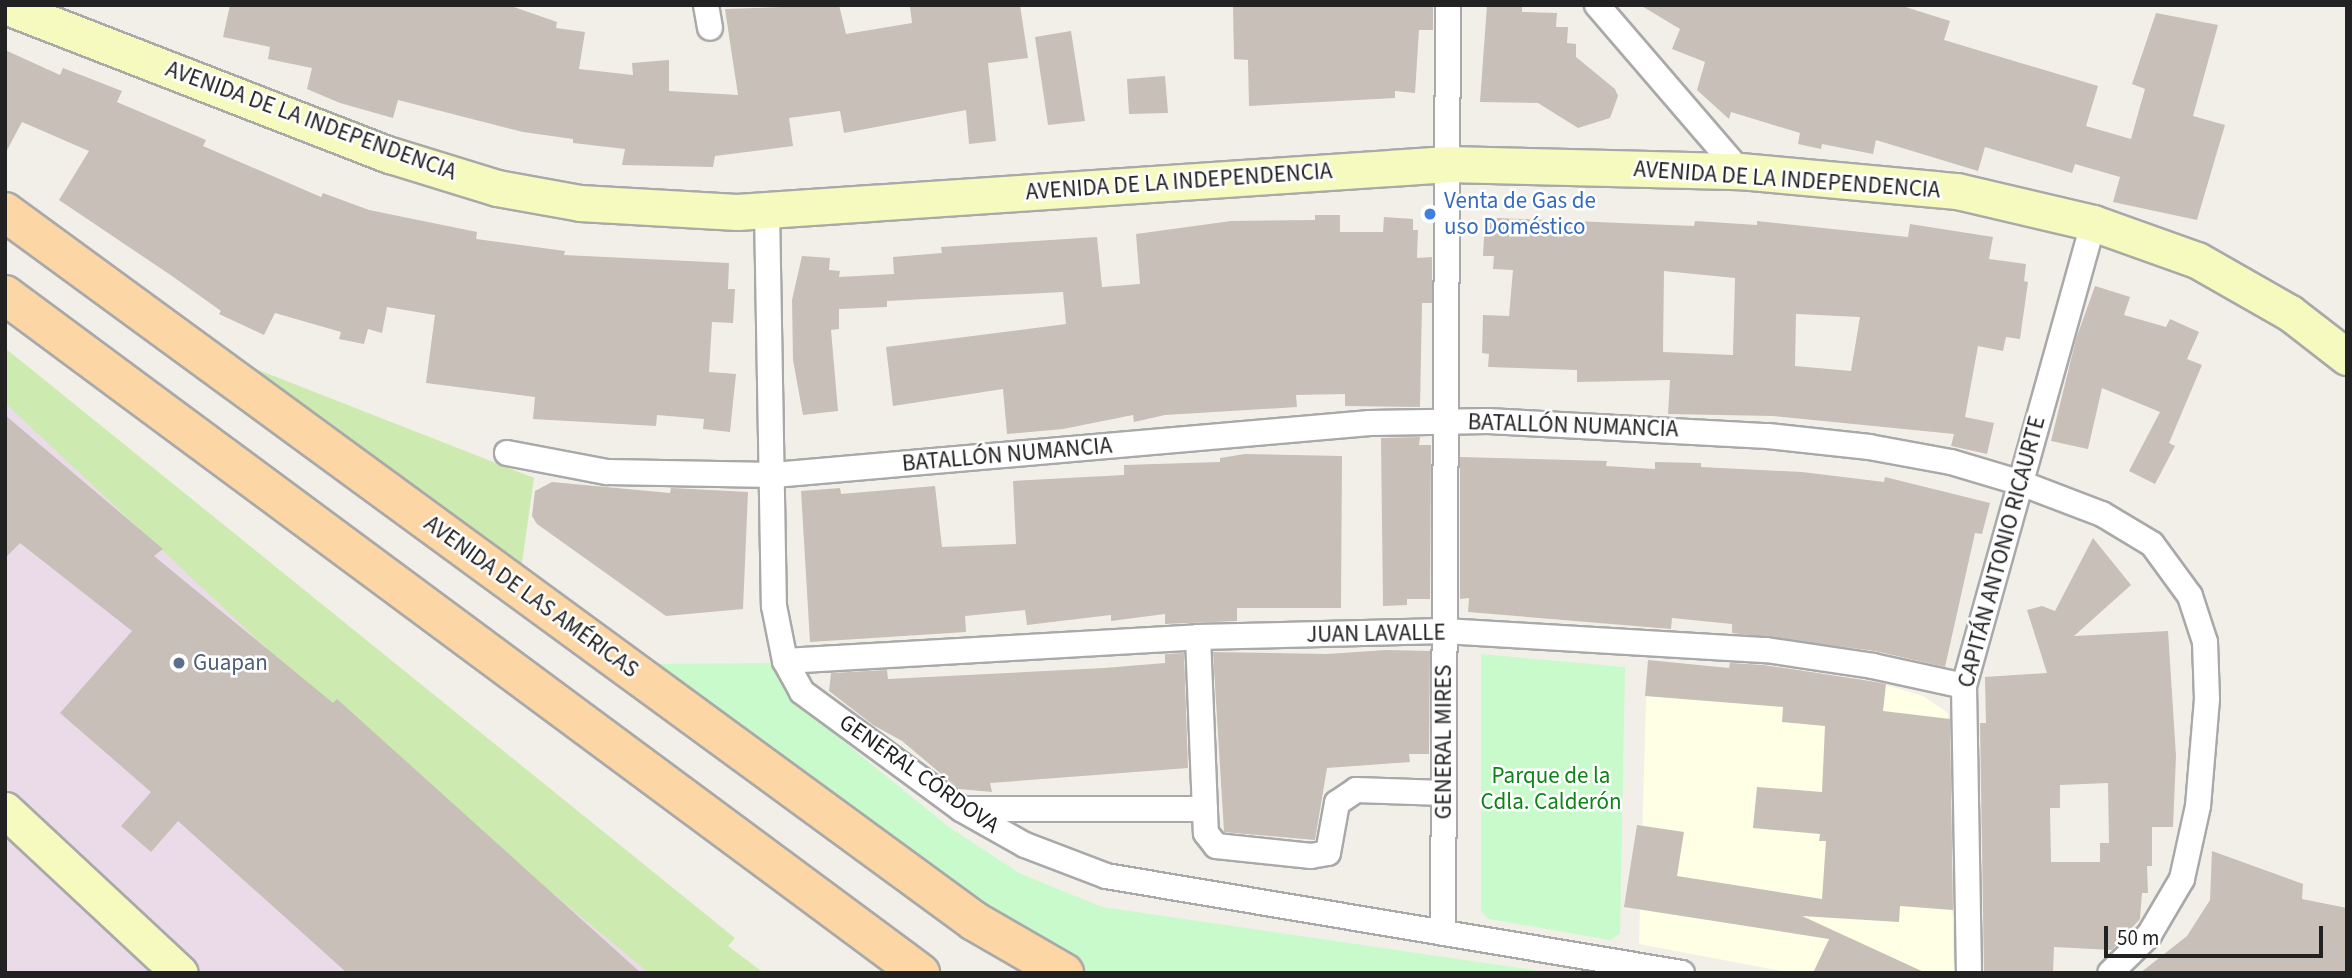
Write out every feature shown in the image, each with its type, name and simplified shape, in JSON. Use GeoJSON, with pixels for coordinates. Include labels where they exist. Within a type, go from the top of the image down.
{"type":"FeatureCollection","features":[{"type":"Feature","properties":{"kind":"main road","name":"AVENIDA DE LAS AMÉRICAS"},"geometry":{"type":"LineString","coordinates":[[5,212],[974,921],[1064,973]]}},
{"type":"Feature","properties":{"kind":"main road"},"geometry":{"type":"LineString","coordinates":[[5,295],[920,973]]}},
{"type":"Feature","properties":{"kind":"street","name":"GENERAL MIRES"},"geometry":{"type":"LineString","coordinates":[[1443,933],[1448,5]]}},
{"type":"Feature","properties":{"kind":"street"},"geometry":{"type":"LineString","coordinates":[[1597,5],[1740,171]]}},
{"type":"Feature","properties":{"kind":"street","name":"AVENIDA DE LA INDEPENDENCIA"},"geometry":{"type":"LineString","coordinates":[[5,6],[390,155],[498,188],[580,203],[767,210],[1448,164],[1740,171],[1957,191],[2093,223],[2197,260],[2290,313],[2346,356]]}},
{"type":"Feature","properties":{"kind":"street","name":"GENERAL CÓRDOVA"},"geometry":{"type":"LineString","coordinates":[[767,210],[774,475],[774,606],[785,661],[802,692],[961,809],[1026,845],[1106,876],[1682,973]]}},
{"type":"Feature","properties":{"kind":"street","name":"CAPITÁN ANTONIO RICAURTE"},"geometry":{"type":"LineString","coordinates":[[1969,973],[1964,686],[2018,482],[2093,223]]}},
{"type":"Feature","properties":{"kind":"street","name":"BATALLÓN NUMANCIA"},"geometry":{"type":"LineString","coordinates":[[507,453],[607,472],[774,475],[1370,423],[1446,422],[1793,439],[1951,462],[2018,482],[2102,514],[2152,544],[2190,596],[2205,642],[2207,699],[2197,806],[2182,879],[2149,935],[2110,973]]}},
{"type":"Feature","properties":{"kind":"street","name":"JUAN LAVALLE"},"geometry":{"type":"LineString","coordinates":[[785,661],[1198,638],[1444,631],[1766,650],[1873,666],[1964,686]]}},
{"type":"Feature","properties":{"kind":"street"},"geometry":{"type":"LineString","coordinates":[[1198,638],[1206,833],[1216,846],[1311,856],[1328,853],[1337,803],[1356,790],[1444,793]]}},
{"type":"Feature","properties":{"kind":"street"},"geometry":{"type":"LineString","coordinates":[[961,809],[1205,809]]}},
{"type":"Feature","properties":{"kind":"street"},"geometry":{"type":"LineString","coordinates":[[5,810],[180,973]]}},
{"type":"Feature","properties":{"kind":"shaded area"},"geometry":{"type":"Polygon","coordinates":[[[5,401],[677,973],[5,973],[5,401]]]}},
{"type":"Feature","properties":{"kind":"shaded area"},"geometry":{"type":"Polygon","coordinates":[[[1696,666],[1880,683],[1923,696],[1948,713],[1954,973],[1792,973],[1639,944],[1647,667],[1696,666]]]}},
{"type":"Feature","properties":{"kind":"green space"},"geometry":{"type":"Polygon","coordinates":[[[200,347],[534,478],[520,577],[200,347]]]}},
{"type":"Feature","properties":{"kind":"green space"},"geometry":{"type":"Polygon","coordinates":[[[5,348],[735,938],[728,946],[764,973],[649,973],[434,795],[260,642],[5,403],[5,348]]]}},
{"type":"Feature","properties":{"kind":"green space","name":"Parque de la Cdla. Calderón"},"geometry":{"type":"Polygon","coordinates":[[[1481,654],[1625,667],[1620,934],[1610,940],[1489,919],[1481,911],[1481,654]]]}},
{"type":"Feature","properties":{"kind":"green space"},"geometry":{"type":"Polygon","coordinates":[[[775,663],[791,699],[949,827],[1019,873],[1102,907],[1554,973],[1086,973],[978,913],[643,664],[775,663]]]}},
{"type":"Feature","properties":{"kind":"building"},"geometry":{"type":"Polygon","coordinates":[[[230,5],[508,5],[557,22],[556,28],[585,32],[579,69],[633,75],[632,63],[669,60],[669,91],[738,95],[725,9],[839,5],[846,34],[912,23],[910,7],[1020,5],[1028,58],[988,63],[996,141],[969,144],[966,110],[844,133],[840,111],[789,118],[793,146],[715,156],[713,167],[622,165],[625,149],[573,143],[573,139],[523,132],[398,100],[393,118],[340,103],[307,89],[312,68],[268,59],[270,47],[223,37],[230,5]]]}},
{"type":"Feature","properties":{"kind":"building"},"geometry":{"type":"Polygon","coordinates":[[[1233,5],[1433,5],[1433,30],[1419,30],[1415,93],[1395,91],[1395,98],[1249,106],[1248,60],[1234,59],[1233,5]]]}},
{"type":"Feature","properties":{"kind":"building"},"geometry":{"type":"Polygon","coordinates":[[[1487,5],[1522,5],[1522,12],[1557,13],[1556,27],[1568,27],[1567,43],[1576,44],[1576,57],[1615,89],[1618,96],[1610,118],[1578,128],[1538,103],[1480,102],[1487,5]]]}},
{"type":"Feature","properties":{"kind":"building"},"geometry":{"type":"Polygon","coordinates":[[[1640,5],[1899,5],[1950,21],[1944,40],[2098,86],[2086,126],[2131,139],[2145,89],[2132,84],[2156,13],[2218,25],[2193,116],[2225,125],[2197,220],[2113,202],[2120,177],[2075,164],[2072,173],[1985,147],[1978,171],[1876,140],[1873,154],[1822,144],[1821,149],[1798,144],[1800,133],[1731,112],[1729,119],[1697,90],[1705,62],[1672,49],[1680,29],[1640,5]]]}},
{"type":"Feature","properties":{"kind":"building"},"geometry":{"type":"Polygon","coordinates":[[[1071,31],[1085,121],[1048,125],[1035,37],[1071,31]]]}},
{"type":"Feature","properties":{"kind":"building"},"geometry":{"type":"Polygon","coordinates":[[[5,50],[60,75],[63,68],[122,91],[117,102],[206,140],[203,146],[321,197],[323,193],[369,210],[477,232],[476,239],[565,251],[564,255],[729,263],[728,289],[735,289],[733,323],[712,322],[709,372],[736,374],[730,432],[703,429],[704,419],[657,415],[656,426],[533,419],[535,397],[426,383],[435,315],[387,307],[382,333],[368,329],[364,344],[339,339],[341,332],[275,313],[264,335],[219,314],[221,311],[172,276],[59,200],[89,151],[22,122],[5,154],[5,50]]]}},
{"type":"Feature","properties":{"kind":"building"},"geometry":{"type":"Polygon","coordinates":[[[1165,76],[1168,113],[1129,114],[1127,79],[1165,76]]]}},
{"type":"Feature","properties":{"kind":"building"},"geometry":{"type":"Polygon","coordinates":[[[1315,215],[1340,215],[1340,232],[1383,232],[1384,217],[1413,219],[1413,230],[1418,230],[1417,258],[1432,257],[1432,303],[1422,303],[1420,407],[1345,406],[1345,394],[1296,395],[1297,407],[1165,415],[1134,422],[1133,415],[1063,429],[1007,434],[1003,389],[893,406],[886,347],[1066,324],[1063,292],[887,301],[887,307],[839,309],[839,329],[831,330],[838,411],[803,415],[793,360],[792,300],[802,256],[830,258],[829,270],[840,271],[839,277],[894,274],[893,257],[942,253],[941,247],[1097,237],[1102,287],[1140,284],[1136,234],[1231,221],[1315,220],[1315,215]]]}},
{"type":"Feature","properties":{"kind":"building"},"geometry":{"type":"Polygon","coordinates":[[[1498,218],[1694,226],[1695,221],[1757,225],[1757,221],[1908,237],[1910,224],[1993,237],[1989,259],[2026,264],[2024,281],[2028,282],[2020,339],[2006,337],[2003,351],[1978,346],[1965,417],[1994,423],[1987,454],[1951,446],[1954,434],[1773,416],[1668,414],[1670,380],[1577,382],[1577,370],[1488,367],[1489,354],[1482,353],[1483,315],[1509,316],[1513,270],[1493,269],[1494,256],[1483,256],[1485,220],[1498,218]],[[1664,271],[1663,352],[1733,355],[1735,278],[1664,271]],[[1796,314],[1795,366],[1851,371],[1860,317],[1796,314]]]}},
{"type":"Feature","properties":{"kind":"building"},"geometry":{"type":"Polygon","coordinates":[[[2095,286],[2130,297],[2124,315],[2166,327],[2170,319],[2199,332],[2187,359],[2202,365],[2169,443],[2175,446],[2155,484],[2129,471],[2160,412],[2102,388],[2088,449],[2051,441],[2076,339],[2095,286]]]}},
{"type":"Feature","properties":{"kind":"building"},"geometry":{"type":"Polygon","coordinates":[[[5,415],[163,549],[154,556],[333,703],[337,699],[641,973],[347,973],[178,821],[151,852],[121,826],[151,792],[60,713],[132,631],[20,543],[5,558],[5,415]]]}},
{"type":"Feature","properties":{"kind":"building"},"geometry":{"type":"Polygon","coordinates":[[[1420,437],[1419,445],[1431,445],[1430,599],[1407,599],[1407,605],[1383,606],[1381,438],[1420,437]]]}},
{"type":"Feature","properties":{"kind":"building"},"geometry":{"type":"Polygon","coordinates":[[[1245,454],[1342,456],[1341,608],[1237,608],[1237,621],[1165,624],[1165,614],[1111,621],[1111,615],[1027,625],[1025,610],[965,616],[966,632],[810,642],[801,491],[840,488],[841,494],[935,486],[942,547],[1016,544],[1013,481],[1124,475],[1124,465],[1220,462],[1220,458],[1245,454]]]}},
{"type":"Feature","properties":{"kind":"building"},"geometry":{"type":"Polygon","coordinates":[[[1460,457],[1607,461],[1606,466],[1655,469],[1655,462],[1701,463],[1701,467],[1802,472],[1884,482],[1885,477],[1990,503],[1982,534],[1975,533],[1945,667],[1875,651],[1732,633],[1732,624],[1672,618],[1671,629],[1468,612],[1469,598],[1460,599],[1460,457]]]}},
{"type":"Feature","properties":{"kind":"building"},"geometry":{"type":"Polygon","coordinates":[[[552,482],[670,493],[671,488],[748,492],[743,609],[666,616],[537,524],[532,516],[535,491],[552,482]]]}},
{"type":"Feature","properties":{"kind":"building"},"geometry":{"type":"Polygon","coordinates":[[[2093,538],[2131,585],[2074,636],[2168,631],[2176,756],[2173,827],[2152,827],[2152,866],[2147,866],[2148,893],[2142,893],[2140,919],[2112,950],[2054,947],[2053,973],[1984,973],[1980,723],[1986,723],[1985,677],[2047,673],[2027,610],[2042,606],[2055,611],[2093,538]],[[2108,783],[2060,785],[2060,808],[2050,808],[2051,862],[2100,862],[2100,843],[2109,843],[2108,783]]]}},
{"type":"Feature","properties":{"kind":"building"},"geometry":{"type":"Polygon","coordinates":[[[1386,650],[1430,651],[1429,754],[1409,754],[1410,762],[1327,768],[1315,840],[1224,832],[1213,652],[1327,654],[1386,650]]]}},
{"type":"Feature","properties":{"kind":"building"},"geometry":{"type":"Polygon","coordinates":[[[1184,653],[1188,768],[990,783],[992,792],[959,789],[902,741],[873,725],[829,691],[831,673],[887,670],[888,679],[1104,668],[1165,663],[1165,654],[1184,653]]]}},
{"type":"Feature","properties":{"kind":"building"},"geometry":{"type":"Polygon","coordinates":[[[1648,660],[1729,668],[1730,663],[1764,665],[1886,684],[1883,711],[1950,719],[1953,910],[1900,906],[1899,922],[1802,916],[1926,973],[1813,973],[1829,939],[1624,907],[1637,825],[1684,832],[1677,876],[1822,899],[1826,841],[1819,841],[1820,834],[1753,828],[1757,787],[1822,792],[1825,726],[1782,722],[1783,707],[1645,696],[1648,660]]]}},
{"type":"Feature","properties":{"kind":"building"},"geometry":{"type":"Polygon","coordinates":[[[2212,851],[2303,884],[2302,899],[2347,908],[2347,973],[2140,973],[2187,936],[2210,900],[2212,851]]]}},
{"type":"Feature","properties":{"kind":"place","name":"Venta de Gas de uso Doméstico"},"geometry":{"type":"Point","coordinates":[1430,214]}},
{"type":"Feature","properties":{"kind":"place","name":"Guapan"},"geometry":{"type":"Point","coordinates":[179,663]}}]}
